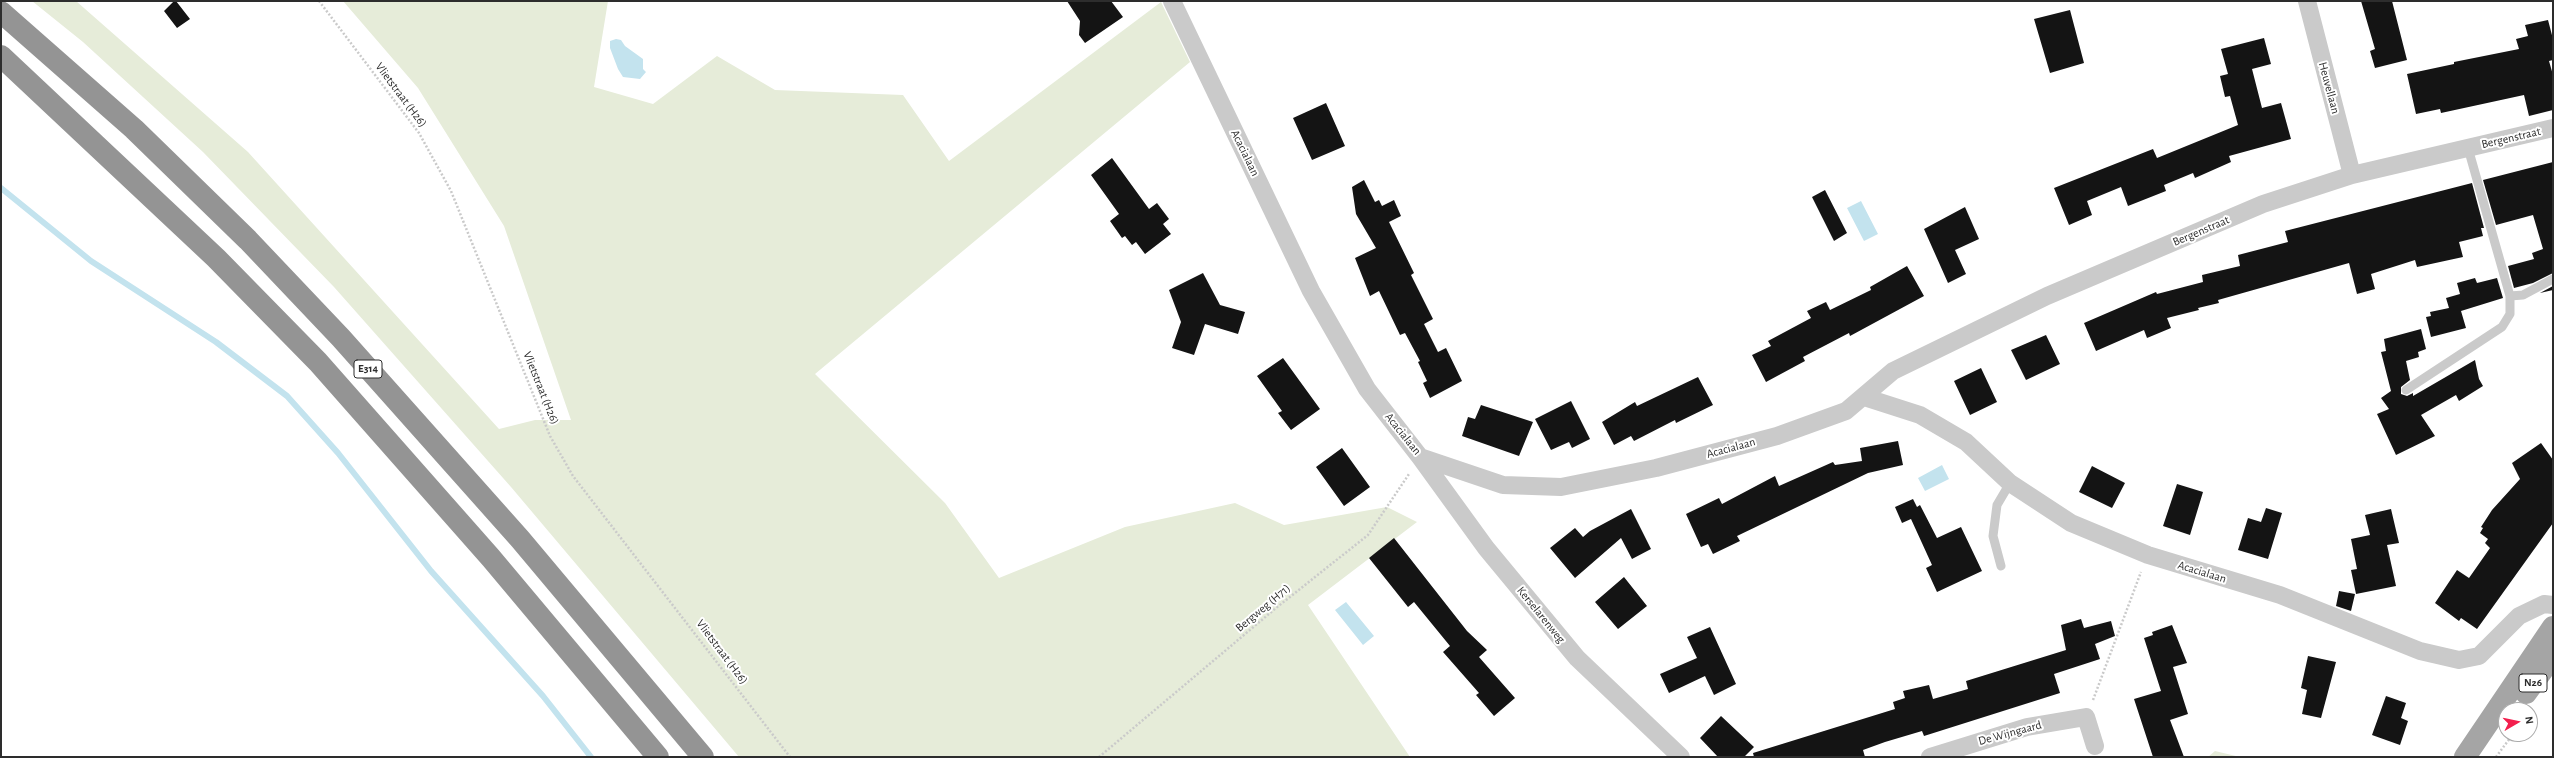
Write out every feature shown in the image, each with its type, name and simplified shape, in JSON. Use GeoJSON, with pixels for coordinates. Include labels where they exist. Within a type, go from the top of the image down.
{"type":"FeatureCollection","features":[{"type":"Feature","properties":{"kind":"highway","name":"E314"},"geometry":{"type":"LineString","coordinates":[[1,12],[134,129],[248,240],[336,333],[520,539],[703,757]]}},
{"type":"Feature","properties":{"kind":"highway","name":"E314"},"geometry":{"type":"LineString","coordinates":[[1,56],[24,75],[216,258],[318,362],[491,558],[658,757]]}},
{"type":"Feature","properties":{"kind":"main road","name":"N26"},"geometry":{"type":"LineString","coordinates":[[2465,757],[2553,627]]}},
{"type":"Feature","properties":{"kind":"main road","name":"N26"},"geometry":{"type":"LineString","coordinates":[[2519,702],[2553,656]]}},
{"type":"Feature","properties":{"kind":"main road"},"geometry":{"type":"LineString","coordinates":[[2478,757],[2498,730]]}},
{"type":"Feature","properties":{"kind":"street","name":"Acacialaan"},"geometry":{"type":"LineString","coordinates":[[1172,1],[1312,291],[1367,389],[1420,457],[1503,485],[1561,487],[1656,468],[1777,436],[1846,411],[1868,394],[1920,415],[1966,442],[2010,483],[2071,523],[2148,555],[2280,595],[2420,651],[2459,660],[2479,656],[2519,616],[2544,604],[2553,605]]}},
{"type":"Feature","properties":{"kind":"street","name":"Heuvellaan"},"geometry":{"type":"LineString","coordinates":[[2307,1],[2352,175]]}},
{"type":"Feature","properties":{"kind":"street","name":"Bergenstraat"},"geometry":{"type":"LineString","coordinates":[[1868,394],[1893,372],[2047,296],[2263,204],[2352,175],[2553,128]]}},
{"type":"Feature","properties":{"kind":"street","name":"Kerselarenweg"},"geometry":{"type":"LineString","coordinates":[[1420,457],[1486,548],[1577,658],[1681,757]]}},
{"type":"Feature","properties":{"kind":"street"},"geometry":{"type":"LineString","coordinates":[[2086,718],[2095,746]]}},
{"type":"Feature","properties":{"kind":"street","name":"De Wijngaard"},"geometry":{"type":"LineString","coordinates":[[1930,757],[2027,726],[2086,718]]}},
{"type":"Feature","properties":{"kind":"lane"},"geometry":{"type":"LineString","coordinates":[[2406,390],[2502,327],[2510,314],[2510,296],[2468,148]]}},
{"type":"Feature","properties":{"kind":"lane"},"geometry":{"type":"LineString","coordinates":[[2510,296],[2523,294],[2553,279]]}},
{"type":"Feature","properties":{"kind":"lane"},"geometry":{"type":"LineString","coordinates":[[2001,566],[1993,536],[1997,506],[2010,483]]}},
{"type":"Feature","properties":{"kind":"path","name":"Vlietstraat (H26)"},"geometry":{"type":"LineString","coordinates":[[319,1],[419,133],[451,191],[550,436],[573,476],[790,757]]}},
{"type":"Feature","properties":{"kind":"path","name":"Bergweg (H71)"},"geometry":{"type":"LineString","coordinates":[[1099,757],[1276,608],[1368,535],[1420,457]]}},
{"type":"Feature","properties":{"kind":"path"},"geometry":{"type":"LineString","coordinates":[[2086,718],[2134,592]]}},
{"type":"Feature","properties":{"kind":"path"},"geometry":{"type":"LineString","coordinates":[[2496,757],[2507,742]]}},
{"type":"Feature","properties":{"kind":"green space"},"geometry":{"type":"Polygon","coordinates":[[[32,1],[76,1],[248,152],[499,429],[535,420],[571,420],[504,226],[418,88],[343,1],[608,1],[594,87],[653,104],[717,56],[775,90],[903,95],[949,161],[1161,2],[1190,62],[815,374],[945,503],[999,578],[1125,527],[1235,503],[1284,525],[1387,507],[1417,522],[1308,605],[1410,757],[739,757],[511,487],[334,287],[203,152],[83,42],[32,1]]]}},
{"type":"Feature","properties":{"kind":"green space"},"geometry":{"type":"Polygon","coordinates":[[[2215,751],[2240,757],[2208,757],[2215,751]]]}},
{"type":"Feature","properties":{"kind":"water"},"geometry":{"type":"Polygon","coordinates":[[[616,39],[621,40],[625,46],[643,59],[643,69],[646,72],[640,79],[623,77],[618,69],[610,48],[610,41],[616,39]]]}},
{"type":"Feature","properties":{"kind":"water"},"geometry":{"type":"Polygon","coordinates":[[[1861,201],[1878,234],[1864,241],[1847,208],[1861,201]]]}},
{"type":"Feature","properties":{"kind":"water"},"geometry":{"type":"Polygon","coordinates":[[[1942,465],[1949,479],[1925,491],[1918,478],[1942,465]]]}},
{"type":"Feature","properties":{"kind":"water"},"geometry":{"type":"Polygon","coordinates":[[[1346,602],[1374,636],[1363,645],[1335,610],[1346,602]]]}},
{"type":"Feature","properties":{"kind":"building"},"geometry":{"type":"Polygon","coordinates":[[[174,1],[176,1],[190,19],[177,28],[164,11],[174,1]]]}},
{"type":"Feature","properties":{"kind":"building"},"geometry":{"type":"Polygon","coordinates":[[[1067,1],[1111,1],[1123,17],[1085,43],[1079,35],[1080,21],[1067,1]]]}},
{"type":"Feature","properties":{"kind":"building"},"geometry":{"type":"Polygon","coordinates":[[[2361,1],[2392,1],[2407,60],[2375,68],[2370,51],[2375,49],[2361,1]]]}},
{"type":"Feature","properties":{"kind":"building"},"geometry":{"type":"Polygon","coordinates":[[[2070,10],[2084,63],[2050,73],[2034,19],[2070,10]]]}},
{"type":"Feature","properties":{"kind":"building"},"geometry":{"type":"Polygon","coordinates":[[[2548,20],[2553,39],[2553,60],[2549,61],[2553,75],[2553,110],[2529,116],[2524,95],[2441,113],[2440,109],[2416,114],[2407,74],[2454,64],[2454,62],[2519,49],[2516,39],[2528,36],[2525,25],[2548,20]]]}},
{"type":"Feature","properties":{"kind":"building"},"geometry":{"type":"Polygon","coordinates":[[[2264,38],[2271,64],[2252,69],[2262,108],[2281,103],[2291,139],[2229,156],[2231,162],[2195,178],[2193,173],[2164,185],[2166,191],[2128,206],[2121,187],[2087,201],[2092,215],[2069,225],[2054,188],[2153,149],[2157,158],[2238,125],[2230,96],[2225,97],[2220,76],[2228,74],[2221,49],[2264,38]]]}},
{"type":"Feature","properties":{"kind":"building"},"geometry":{"type":"Polygon","coordinates":[[[1326,103],[1345,146],[1312,160],[1293,118],[1326,103]]]}},
{"type":"Feature","properties":{"kind":"building"},"geometry":{"type":"Polygon","coordinates":[[[1112,158],[1149,209],[1157,203],[1169,219],[1163,224],[1171,234],[1145,254],[1136,242],[1132,245],[1125,236],[1122,238],[1110,221],[1119,214],[1091,175],[1112,158]]]}},
{"type":"Feature","properties":{"kind":"building"},"geometry":{"type":"Polygon","coordinates":[[[2553,162],[2553,273],[2533,283],[2514,288],[2508,266],[2534,259],[2532,253],[2543,249],[2533,215],[2496,225],[2483,180],[2553,162]]]}},
{"type":"Feature","properties":{"kind":"building"},"geometry":{"type":"Polygon","coordinates":[[[1364,180],[1375,202],[1379,200],[1382,206],[1394,200],[1401,216],[1389,222],[1414,273],[1411,275],[1433,319],[1424,324],[1438,352],[1446,348],[1462,381],[1430,398],[1423,383],[1427,381],[1418,362],[1420,361],[1405,333],[1400,335],[1379,291],[1370,296],[1355,258],[1376,248],[1356,214],[1352,187],[1364,180]]]}},
{"type":"Feature","properties":{"kind":"building"},"geometry":{"type":"Polygon","coordinates":[[[2472,183],[2484,228],[2481,228],[2483,236],[2459,242],[2463,257],[2417,267],[2415,260],[2371,274],[2375,289],[2357,294],[2349,263],[2218,300],[2219,303],[2167,318],[2171,328],[2147,338],[2144,330],[2096,351],[2084,323],[2156,292],[2157,294],[2203,282],[2202,275],[2240,266],[2238,255],[2288,242],[2285,231],[2472,183]]]}},
{"type":"Feature","properties":{"kind":"building"},"geometry":{"type":"Polygon","coordinates":[[[1825,190],[1847,233],[1834,241],[1812,197],[1825,190]]]}},
{"type":"Feature","properties":{"kind":"building"},"geometry":{"type":"Polygon","coordinates":[[[1965,207],[1979,239],[1955,250],[1966,274],[1948,283],[1924,229],[1965,207]]]}},
{"type":"Feature","properties":{"kind":"building"},"geometry":{"type":"Polygon","coordinates":[[[1907,266],[1924,296],[1850,336],[1849,333],[1803,357],[1805,361],[1766,382],[1752,355],[1771,346],[1768,341],[1811,318],[1807,311],[1826,302],[1830,310],[1871,290],[1870,287],[1907,266]]]}},
{"type":"Feature","properties":{"kind":"building"},"geometry":{"type":"Polygon","coordinates":[[[1203,273],[1220,305],[1245,312],[1238,334],[1205,324],[1194,355],[1172,348],[1181,322],[1169,290],[1203,273]]]}},
{"type":"Feature","properties":{"kind":"building"},"geometry":{"type":"Polygon","coordinates":[[[2475,278],[2477,283],[2497,278],[2503,298],[2461,311],[2466,328],[2431,337],[2426,317],[2431,316],[2430,312],[2449,308],[2446,298],[2460,294],[2457,283],[2475,278]]]}},
{"type":"Feature","properties":{"kind":"building"},"geometry":{"type":"Polygon","coordinates":[[[2553,286],[2553,290],[2540,293],[2553,286]]]}},
{"type":"Feature","properties":{"kind":"building"},"geometry":{"type":"Polygon","coordinates":[[[2421,329],[2426,349],[2418,352],[2419,357],[2406,361],[2410,380],[2401,387],[2401,394],[2407,396],[2413,393],[2413,396],[2475,360],[2479,379],[2483,386],[2459,401],[2456,395],[2421,415],[2435,436],[2396,455],[2377,414],[2389,409],[2381,398],[2391,391],[2381,352],[2386,351],[2384,339],[2421,329]]]}},
{"type":"Feature","properties":{"kind":"building"},"geometry":{"type":"Polygon","coordinates":[[[2046,335],[2060,364],[2026,380],[2011,350],[2046,335]]]}},
{"type":"Feature","properties":{"kind":"building"},"geometry":{"type":"Polygon","coordinates":[[[1283,358],[1320,409],[1291,430],[1278,413],[1282,411],[1257,376],[1283,358]]]}},
{"type":"Feature","properties":{"kind":"building"},"geometry":{"type":"Polygon","coordinates":[[[1981,368],[1997,402],[1970,415],[1954,381],[1981,368]]]}},
{"type":"Feature","properties":{"kind":"building"},"geometry":{"type":"Polygon","coordinates":[[[1698,377],[1713,405],[1676,423],[1675,420],[1634,441],[1631,436],[1614,445],[1602,422],[1635,402],[1637,406],[1698,377]]]}},
{"type":"Feature","properties":{"kind":"building"},"geometry":{"type":"Polygon","coordinates":[[[1571,401],[1590,439],[1572,448],[1569,442],[1551,450],[1535,419],[1571,401]]]}},
{"type":"Feature","properties":{"kind":"building"},"geometry":{"type":"Polygon","coordinates":[[[1481,405],[1533,422],[1519,456],[1462,436],[1468,417],[1475,419],[1481,405]]]}},
{"type":"Feature","properties":{"kind":"building"},"geometry":{"type":"Polygon","coordinates":[[[1898,441],[1903,465],[1868,473],[1737,536],[1740,541],[1713,554],[1708,544],[1701,547],[1686,514],[1719,498],[1722,504],[1775,476],[1779,486],[1833,462],[1835,465],[1862,461],[1860,448],[1898,441]]]}},
{"type":"Feature","properties":{"kind":"building"},"geometry":{"type":"Polygon","coordinates":[[[2541,443],[2553,460],[2553,523],[2477,629],[2461,618],[2459,621],[2435,603],[2457,570],[2469,578],[2490,548],[2485,543],[2488,539],[2480,533],[2483,528],[2481,527],[2492,510],[2520,479],[2512,463],[2541,443]]]}},
{"type":"Feature","properties":{"kind":"building"},"geometry":{"type":"Polygon","coordinates":[[[1342,448],[1370,487],[1344,506],[1316,467],[1342,448]]]}},
{"type":"Feature","properties":{"kind":"building"},"geometry":{"type":"Polygon","coordinates":[[[2092,466],[2125,483],[2112,508],[2079,492],[2092,466]]]}},
{"type":"Feature","properties":{"kind":"building"},"geometry":{"type":"Polygon","coordinates":[[[2177,484],[2203,492],[2190,535],[2163,526],[2177,484]]]}},
{"type":"Feature","properties":{"kind":"building"},"geometry":{"type":"Polygon","coordinates":[[[1913,499],[1917,507],[1920,505],[1937,538],[1961,527],[1982,571],[1937,592],[1926,568],[1932,565],[1911,519],[1902,523],[1895,507],[1913,499]]]}},
{"type":"Feature","properties":{"kind":"building"},"geometry":{"type":"Polygon","coordinates":[[[2266,508],[2282,513],[2268,559],[2238,550],[2248,518],[2261,522],[2266,508]]]}},
{"type":"Feature","properties":{"kind":"building"},"geometry":{"type":"Polygon","coordinates":[[[1631,509],[1651,549],[1632,559],[1621,538],[1575,578],[1550,548],[1575,528],[1583,537],[1590,531],[1631,509]]]}},
{"type":"Feature","properties":{"kind":"building"},"geometry":{"type":"Polygon","coordinates":[[[2391,509],[2399,543],[2387,545],[2396,586],[2356,594],[2351,570],[2357,569],[2351,539],[2370,535],[2365,515],[2391,509]]]}},
{"type":"Feature","properties":{"kind":"building"},"geometry":{"type":"Polygon","coordinates":[[[1394,538],[1467,631],[1487,650],[1479,657],[1515,698],[1494,716],[1476,695],[1479,693],[1443,652],[1450,646],[1414,602],[1408,607],[1369,558],[1394,538]]]}},
{"type":"Feature","properties":{"kind":"building"},"geometry":{"type":"Polygon","coordinates":[[[1624,577],[1647,606],[1618,629],[1595,602],[1624,577]]]}},
{"type":"Feature","properties":{"kind":"building"},"geometry":{"type":"Polygon","coordinates":[[[2339,591],[2355,594],[2351,611],[2336,606],[2339,591]]]}},
{"type":"Feature","properties":{"kind":"building"},"geometry":{"type":"Polygon","coordinates":[[[2081,619],[2084,628],[2111,621],[2115,636],[2095,644],[2100,659],[2054,674],[2060,693],[1924,736],[1922,731],[1885,742],[1863,750],[1865,757],[1754,757],[1753,753],[1895,709],[1893,702],[1905,698],[1903,691],[1929,685],[1933,699],[1968,689],[1966,681],[2066,650],[2061,625],[2081,619]]]}},
{"type":"Feature","properties":{"kind":"building"},"geometry":{"type":"Polygon","coordinates":[[[2172,625],[2187,663],[2173,667],[2188,714],[2170,720],[2184,757],[2153,757],[2134,699],[2161,691],[2144,638],[2153,635],[2152,632],[2172,625]]]}},
{"type":"Feature","properties":{"kind":"building"},"geometry":{"type":"Polygon","coordinates":[[[1710,627],[1736,684],[1714,695],[1705,676],[1669,693],[1660,674],[1697,658],[1687,637],[1710,627]]]}},
{"type":"Feature","properties":{"kind":"building"},"geometry":{"type":"Polygon","coordinates":[[[2308,656],[2336,662],[2321,718],[2302,714],[2307,690],[2301,688],[2308,656]]]}},
{"type":"Feature","properties":{"kind":"building"},"geometry":{"type":"Polygon","coordinates":[[[2386,696],[2406,703],[2401,718],[2408,721],[2400,745],[2372,735],[2386,696]]]}},
{"type":"Feature","properties":{"kind":"building"},"geometry":{"type":"Polygon","coordinates":[[[1721,716],[1754,747],[1744,757],[1718,757],[1700,738],[1721,716]]]}},
{"type":"Feature","properties":{"kind":"waterway"},"geometry":{"type":"LineString","coordinates":[[1,188],[91,261],[216,342],[287,396],[338,453],[431,571],[543,696],[591,757]]}}]}
